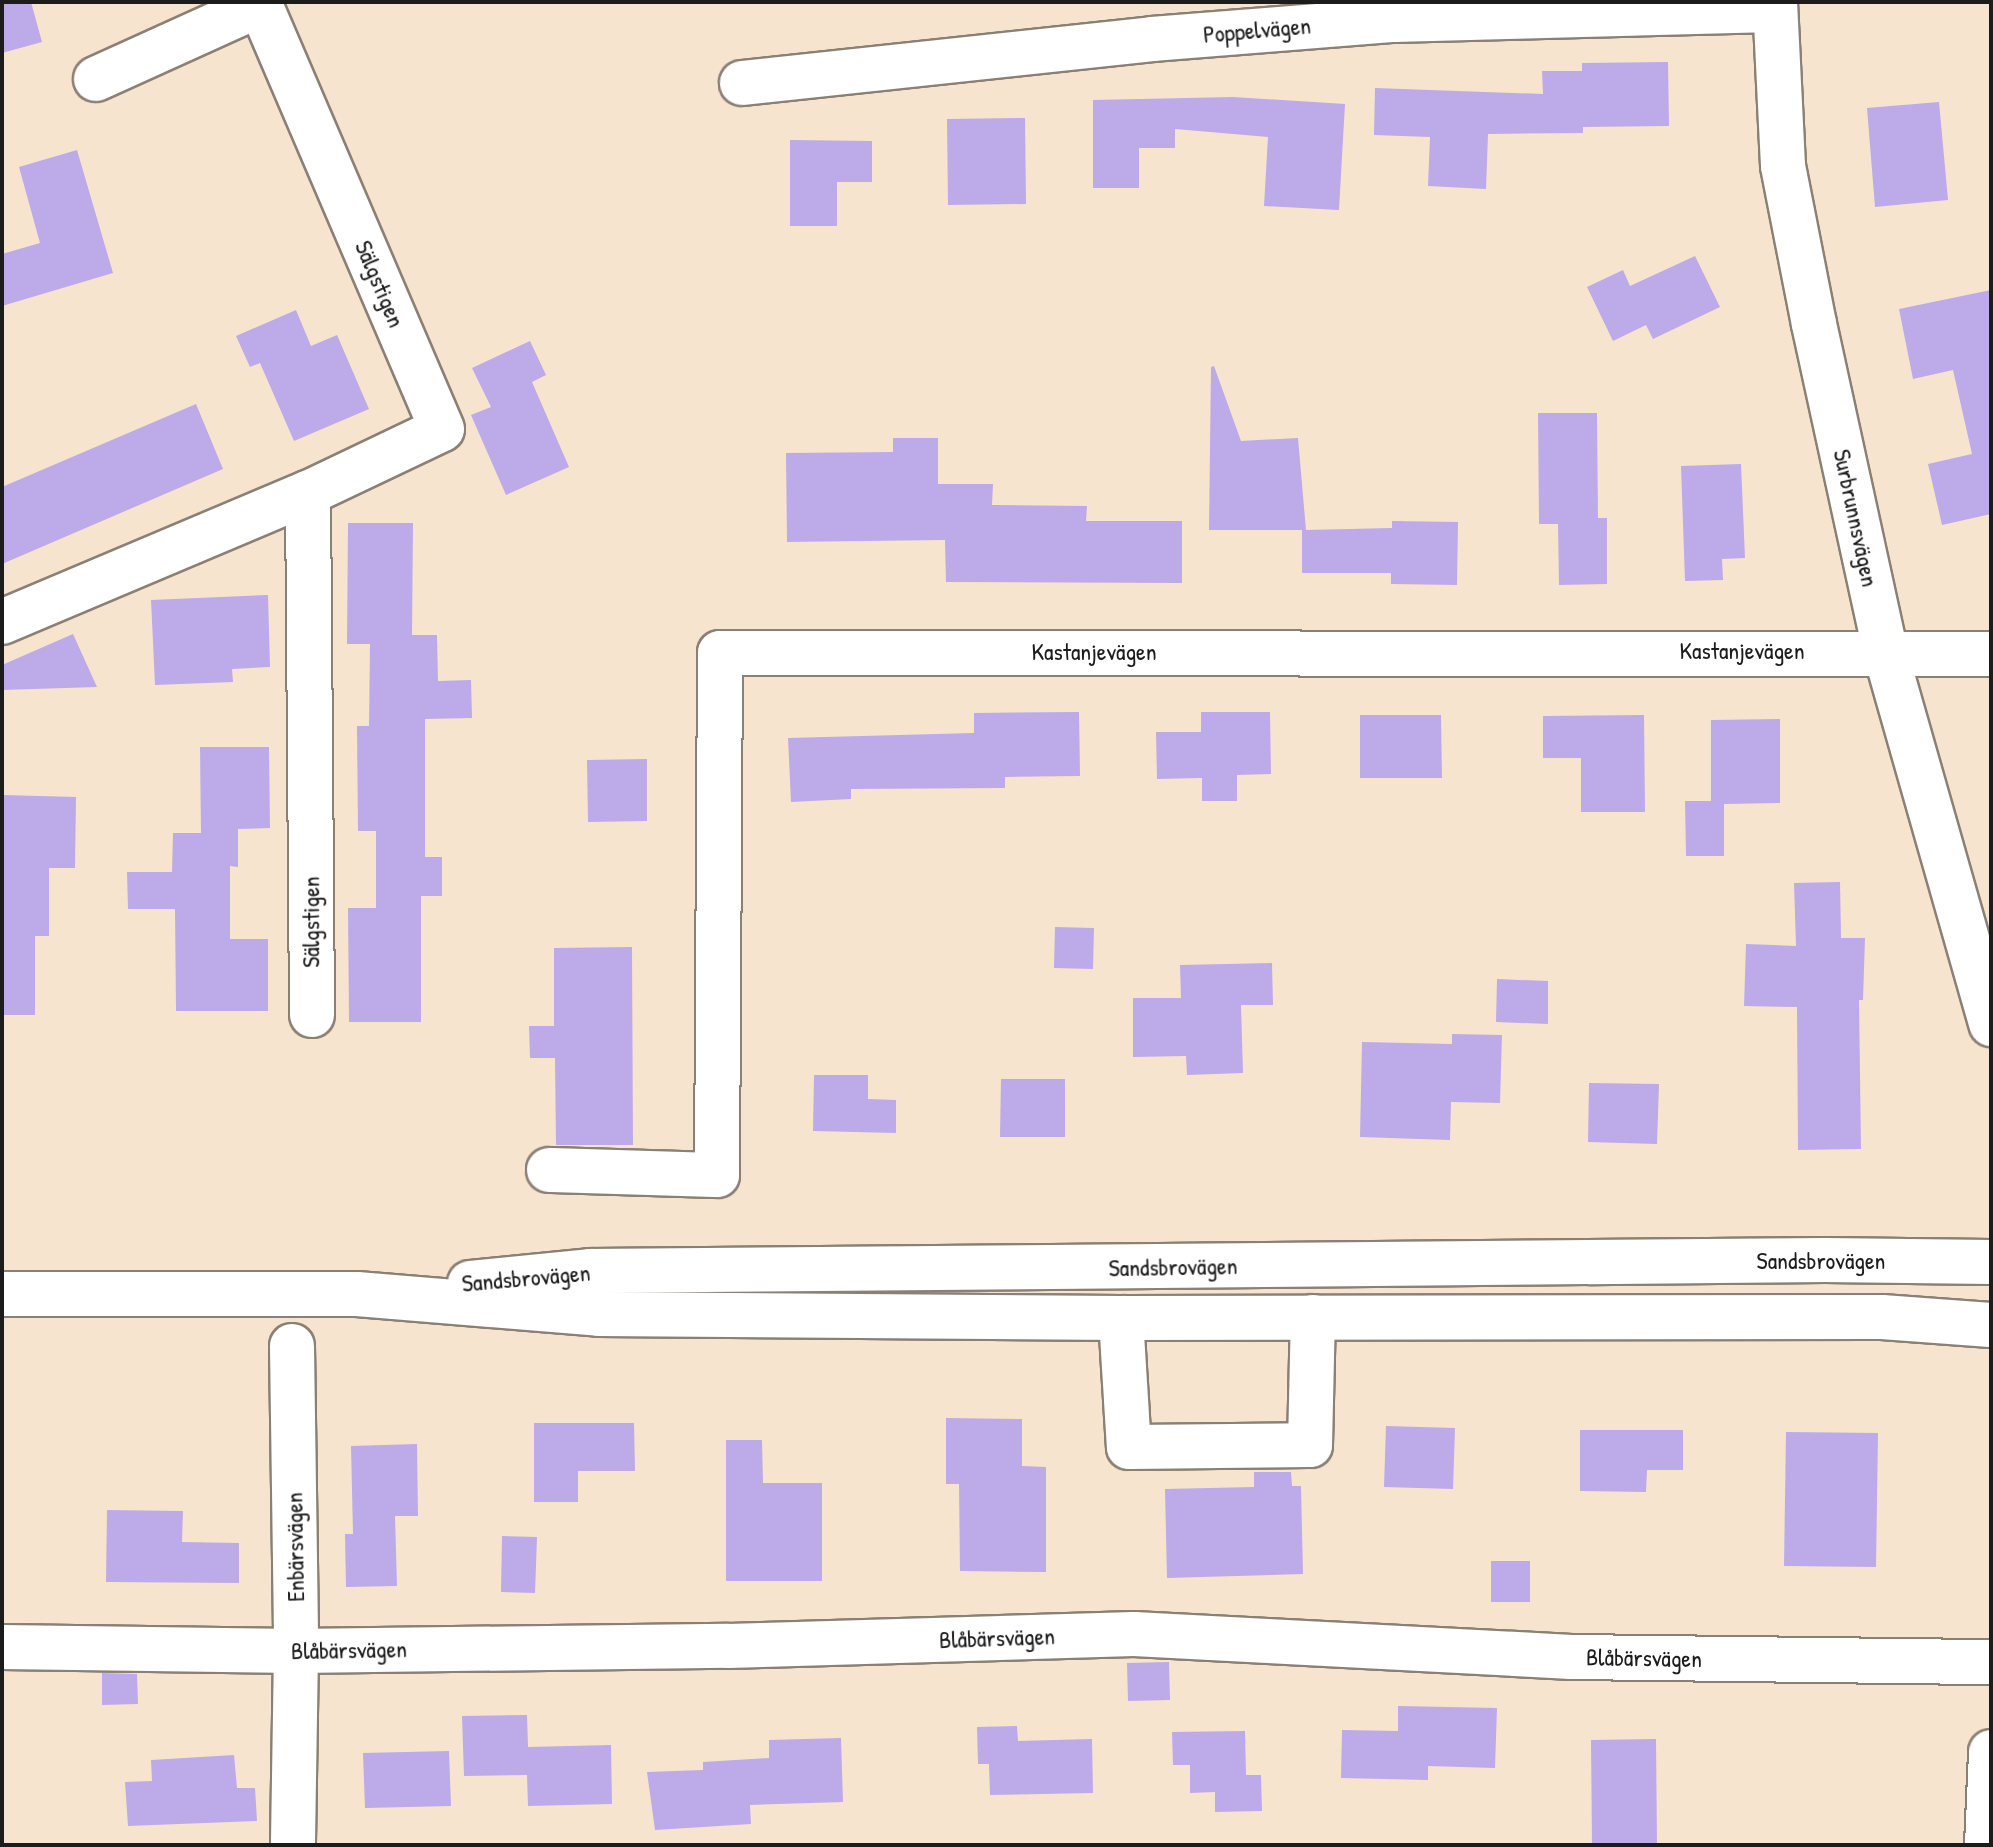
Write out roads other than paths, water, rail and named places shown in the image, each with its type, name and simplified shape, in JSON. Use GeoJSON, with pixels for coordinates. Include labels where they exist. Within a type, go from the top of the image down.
{"type":"FeatureCollection","features":[{"type":"Feature","properties":{"kind":"street"},"geometry":{"type":"LineString","coordinates":[[96,79],[259,4]]}},
{"type":"Feature","properties":{"kind":"street","name":"Sälgstigen"},"geometry":{"type":"LineString","coordinates":[[2,622],[308,493],[442,429],[259,4]]}},
{"type":"Feature","properties":{"kind":"street","name":"Poppelvägen"},"geometry":{"type":"LineString","coordinates":[[742,83],[1152,39],[1394,20],[1774,6]]}},
{"type":"Feature","properties":{"kind":"street","name":"Surbrunnsvägen"},"geometry":{"type":"LineString","coordinates":[[1774,6],[1783,166],[1885,651],[1991,1024]]}},
{"type":"Feature","properties":{"kind":"street","name":"Sälgstigen"},"geometry":{"type":"LineString","coordinates":[[308,493],[312,1015]]}},
{"type":"Feature","properties":{"kind":"street","name":"Kastanjevägen"},"geometry":{"type":"LineString","coordinates":[[549,1170],[717,1175],[720,653],[1885,651],[1991,654]]}},
{"type":"Feature","properties":{"kind":"street","name":"Sandsbrovägen"},"geometry":{"type":"LineString","coordinates":[[357,1294],[590,1271],[1825,1260],[1991,1262]]}},
{"type":"Feature","properties":{"kind":"street","name":"Sandsbrovägen"},"geometry":{"type":"LineString","coordinates":[[2,1294],[357,1294],[599,1314],[1121,1318],[1882,1317],[1991,1325]]}},
{"type":"Feature","properties":{"kind":"street"},"geometry":{"type":"LineString","coordinates":[[1121,1318],[1129,1447],[1310,1445],[1313,1317]]}},
{"type":"Feature","properties":{"kind":"street","name":"Enbärsvägen"},"geometry":{"type":"LineString","coordinates":[[292,1346],[296,1651],[293,1845]]}},
{"type":"Feature","properties":{"kind":"street","name":"Blåbärsvägen"},"geometry":{"type":"LineString","coordinates":[[2,1647],[296,1651],[728,1646],[1134,1634],[1571,1657],[1991,1662]]}},
{"type":"Feature","properties":{"kind":"street"},"geometry":{"type":"LineString","coordinates":[[1987,1845],[1991,1752]]}}]}
